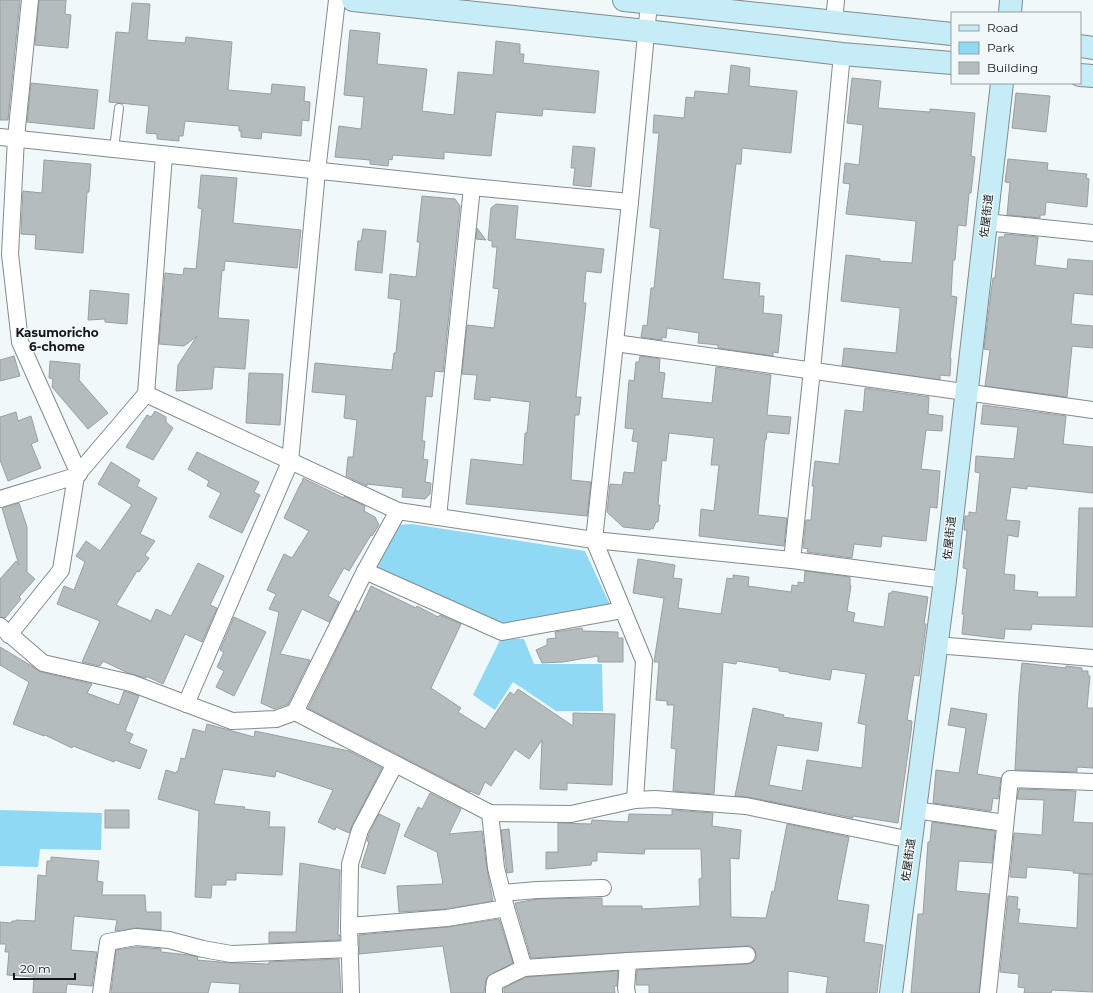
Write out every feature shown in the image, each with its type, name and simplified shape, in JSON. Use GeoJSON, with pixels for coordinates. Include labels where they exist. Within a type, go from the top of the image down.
{"type":"FeatureCollection","features":[{"type":"Feature","properties":{"kind":"street"},"geometry":{"type":"LineString","coordinates":[[30,0],[16,138],[10,254],[20,342],[77,475]]}},
{"type":"Feature","properties":{"kind":"street"},"geometry":{"type":"LineString","coordinates":[[186,704],[290,462],[317,171],[337,0]]}},
{"type":"Feature","properties":{"kind":"street"},"geometry":{"type":"LineString","coordinates":[[353,0],[646,31],[842,54],[951,62]]}},
{"type":"Feature","properties":{"kind":"street"},"geometry":{"type":"LineString","coordinates":[[624,0],[649,1],[951,34]]}},
{"type":"Feature","properties":{"kind":"street"},"geometry":{"type":"LineString","coordinates":[[834,22],[836,0]]}},
{"type":"Feature","properties":{"kind":"street"},"geometry":{"type":"LineString","coordinates":[[1010,12],[1011,0]]}},
{"type":"Feature","properties":{"kind":"street"},"geometry":{"type":"LineString","coordinates":[[635,800],[644,661],[594,540],[630,202],[649,1]]}},
{"type":"Feature","properties":{"kind":"street"},"geometry":{"type":"LineString","coordinates":[[1081,46],[1093,48]]}},
{"type":"Feature","properties":{"kind":"street"},"geometry":{"type":"LineString","coordinates":[[792,560],[812,370],[842,54]]}},
{"type":"Feature","properties":{"kind":"street"},"geometry":{"type":"LineString","coordinates":[[1081,75],[1093,76]]}},
{"type":"Feature","properties":{"kind":"street","name":"佐屋街道"},"geometry":{"type":"LineString","coordinates":[[891,993],[944,580],[1002,84]]}},
{"type":"Feature","properties":{"kind":"street"},"geometry":{"type":"LineString","coordinates":[[0,137],[472,187],[630,202]]}},
{"type":"Feature","properties":{"kind":"street"},"geometry":{"type":"LineString","coordinates":[[164,155],[146,394],[77,475],[61,570],[4,631],[42,663],[131,683],[232,721],[276,719],[295,712],[365,571],[398,511]]}},
{"type":"Feature","properties":{"kind":"street"},"geometry":{"type":"LineString","coordinates":[[438,517],[472,187]]}},
{"type":"Feature","properties":{"kind":"street"},"geometry":{"type":"LineString","coordinates":[[985,222],[1093,233]]}},
{"type":"Feature","properties":{"kind":"street"},"geometry":{"type":"LineString","coordinates":[[615,343],[812,370],[966,394],[1093,410]]}},
{"type":"Feature","properties":{"kind":"street"},"geometry":{"type":"LineString","coordinates":[[146,394],[398,511],[594,540],[792,560],[944,580]]}},
{"type":"Feature","properties":{"kind":"street"},"geometry":{"type":"LineString","coordinates":[[0,499],[77,475]]}},
{"type":"Feature","properties":{"kind":"street"},"geometry":{"type":"LineString","coordinates":[[365,571],[502,632],[623,610]]}},
{"type":"Feature","properties":{"kind":"street"},"geometry":{"type":"LineString","coordinates":[[936,645],[1093,658]]}},
{"type":"Feature","properties":{"kind":"street"},"geometry":{"type":"LineString","coordinates":[[295,712],[490,813],[571,814],[635,800],[655,799],[746,806],[911,840]]}},
{"type":"Feature","properties":{"kind":"street"},"geometry":{"type":"LineString","coordinates":[[351,993],[349,926],[350,864],[360,830],[395,764]]}},
{"type":"Feature","properties":{"kind":"street"},"geometry":{"type":"LineString","coordinates":[[988,993],[1010,779],[1093,782]]}},
{"type":"Feature","properties":{"kind":"street"},"geometry":{"type":"LineString","coordinates":[[915,810],[1005,823]]}},
{"type":"Feature","properties":{"kind":"street"},"geometry":{"type":"LineString","coordinates":[[490,813],[496,868],[524,968]]}},
{"type":"Feature","properties":{"kind":"street"},"geometry":{"type":"LineString","coordinates":[[349,926],[447,918],[537,890],[603,888]]}},
{"type":"Feature","properties":{"kind":"street"},"geometry":{"type":"LineString","coordinates":[[101,993],[108,942],[136,937],[169,940],[203,950],[231,954],[350,950]]}},
{"type":"Feature","properties":{"kind":"street"},"geometry":{"type":"LineString","coordinates":[[494,993],[495,982],[524,968],[747,955]]}},
{"type":"Feature","properties":{"kind":"street"},"geometry":{"type":"LineString","coordinates":[[627,993],[628,961]]}},
{"type":"Feature","properties":{"kind":"lane"},"geometry":{"type":"LineString","coordinates":[[114,149],[119,108]]}},
{"type":"Feature","properties":{"kind":"green space"},"geometry":{"type":"Polygon","coordinates":[[[412,524],[585,551],[611,607],[501,624],[373,568],[396,525],[412,524]]]}},
{"type":"Feature","properties":{"kind":"green space"},"geometry":{"type":"Polygon","coordinates":[[[501,638],[524,639],[534,664],[602,664],[603,711],[556,711],[513,682],[495,710],[473,695],[501,638]]]}},
{"type":"Feature","properties":{"kind":"green space"},"geometry":{"type":"Polygon","coordinates":[[[0,810],[102,813],[101,850],[40,849],[38,867],[0,866],[0,810]]]}},
{"type":"Feature","properties":{"kind":"building"},"geometry":{"type":"Polygon","coordinates":[[[0,0],[20,0],[8,120],[0,120],[0,0]]]}},
{"type":"Feature","properties":{"kind":"building"},"geometry":{"type":"Polygon","coordinates":[[[39,0],[66,0],[65,14],[71,15],[68,48],[35,45],[39,0]]]}},
{"type":"Feature","properties":{"kind":"building"},"geometry":{"type":"Polygon","coordinates":[[[132,3],[150,4],[147,40],[185,43],[186,37],[232,42],[228,90],[271,94],[272,84],[305,87],[304,101],[310,102],[309,121],[302,120],[301,136],[262,132],[261,139],[241,137],[239,126],[185,121],[183,136],[179,136],[179,141],[157,139],[157,134],[146,133],[149,106],[109,102],[116,32],[129,33],[132,3]]]}},
{"type":"Feature","properties":{"kind":"building"},"geometry":{"type":"Polygon","coordinates":[[[350,30],[380,33],[377,64],[427,69],[422,111],[454,115],[458,72],[493,75],[496,41],[520,44],[520,54],[524,54],[523,63],[599,71],[595,113],[543,109],[542,116],[496,112],[491,156],[444,152],[444,159],[393,155],[392,160],[389,159],[388,166],[370,164],[370,160],[335,157],[339,126],[361,129],[364,97],[344,95],[350,30]]]}},
{"type":"Feature","properties":{"kind":"building"},"geometry":{"type":"Polygon","coordinates":[[[731,65],[750,68],[749,86],[797,91],[791,153],[742,148],[741,164],[736,164],[723,279],[760,283],[759,296],[764,296],[763,313],[782,315],[778,353],[773,352],[773,356],[718,348],[718,345],[698,343],[699,333],[667,328],[666,338],[662,337],[662,340],[641,337],[643,325],[647,326],[651,288],[654,288],[660,229],[650,227],[659,133],[653,133],[654,115],[684,118],[686,97],[694,98],[695,91],[728,94],[731,65]]]}},
{"type":"Feature","properties":{"kind":"building"},"geometry":{"type":"Polygon","coordinates":[[[852,78],[881,81],[878,108],[930,112],[930,109],[975,113],[971,156],[975,157],[971,193],[969,193],[966,226],[958,225],[955,260],[953,260],[951,296],[957,297],[950,358],[950,376],[940,375],[940,380],[842,366],[844,348],[896,353],[900,312],[900,308],[841,301],[846,255],[880,259],[880,261],[912,263],[916,221],[846,214],[850,184],[843,183],[845,163],[859,165],[863,125],[847,123],[852,78]]]}},
{"type":"Feature","properties":{"kind":"building"},"geometry":{"type":"Polygon","coordinates":[[[31,83],[98,90],[94,129],[27,122],[31,83]]]}},
{"type":"Feature","properties":{"kind":"building"},"geometry":{"type":"Polygon","coordinates":[[[1016,93],[1050,96],[1046,132],[1012,128],[1016,93]]]}},
{"type":"Feature","properties":{"kind":"building"},"geometry":{"type":"Polygon","coordinates":[[[573,146],[595,148],[591,187],[573,185],[575,168],[571,168],[573,146]]]}},
{"type":"Feature","properties":{"kind":"building"},"geometry":{"type":"Polygon","coordinates":[[[1008,159],[1048,163],[1047,170],[1087,174],[1086,178],[1089,179],[1087,207],[1046,202],[1045,215],[1040,215],[1040,218],[1007,215],[1010,183],[1005,182],[1008,159]]]}},
{"type":"Feature","properties":{"kind":"building"},"geometry":{"type":"Polygon","coordinates":[[[44,160],[91,164],[89,192],[87,192],[83,253],[35,249],[36,235],[21,234],[23,191],[42,193],[44,160]]]}},
{"type":"Feature","properties":{"kind":"building"},"geometry":{"type":"Polygon","coordinates":[[[201,175],[237,178],[233,223],[301,230],[297,268],[225,261],[224,271],[222,270],[218,318],[249,320],[245,369],[214,367],[212,389],[176,391],[178,365],[197,336],[184,346],[159,344],[165,273],[183,275],[184,268],[196,269],[202,209],[198,208],[201,175]]]}},
{"type":"Feature","properties":{"kind":"building"},"geometry":{"type":"Polygon","coordinates":[[[422,196],[455,199],[460,206],[443,372],[435,371],[432,397],[426,396],[422,441],[425,441],[423,459],[428,460],[425,482],[431,483],[430,494],[425,499],[402,497],[403,488],[367,484],[367,486],[346,476],[348,457],[353,457],[357,420],[344,418],[346,395],[312,392],[315,363],[392,370],[394,353],[396,353],[401,300],[388,298],[390,274],[416,277],[420,242],[417,242],[422,196]]]}},
{"type":"Feature","properties":{"kind":"building"},"geometry":{"type":"Polygon","coordinates":[[[496,204],[518,206],[515,239],[604,249],[601,273],[586,271],[583,303],[586,303],[576,397],[581,397],[579,415],[575,415],[571,480],[591,482],[587,516],[466,504],[471,459],[523,465],[525,433],[527,433],[530,402],[490,397],[490,401],[474,399],[477,375],[462,374],[467,325],[494,328],[499,289],[493,288],[497,247],[492,247],[492,241],[488,240],[491,208],[496,204]]]}},
{"type":"Feature","properties":{"kind":"building"},"geometry":{"type":"Polygon","coordinates":[[[477,228],[486,240],[476,239],[477,228]]]}},
{"type":"Feature","properties":{"kind":"building"},"geometry":{"type":"Polygon","coordinates":[[[363,229],[386,231],[382,273],[355,270],[358,241],[361,241],[363,229]]]}},
{"type":"Feature","properties":{"kind":"building"},"geometry":{"type":"Polygon","coordinates":[[[1005,234],[1038,237],[1035,265],[1067,269],[1068,259],[1093,261],[1093,295],[1074,293],[1071,324],[1093,326],[1093,348],[1072,346],[1067,397],[985,386],[990,350],[984,349],[991,292],[993,278],[995,278],[999,237],[1004,237],[1005,234]]]}},
{"type":"Feature","properties":{"kind":"building"},"geometry":{"type":"Polygon","coordinates":[[[90,290],[129,294],[127,324],[105,322],[105,319],[88,320],[90,290]]]}},
{"type":"Feature","properties":{"kind":"building"},"geometry":{"type":"Polygon","coordinates":[[[14,356],[20,376],[0,381],[0,360],[14,356]]]}},
{"type":"Feature","properties":{"kind":"building"},"geometry":{"type":"Polygon","coordinates":[[[640,356],[660,359],[659,372],[665,373],[662,398],[712,403],[716,367],[771,375],[767,415],[791,417],[789,434],[767,432],[758,515],[787,518],[784,546],[699,536],[701,509],[714,511],[719,465],[711,465],[714,438],[669,433],[666,461],[662,460],[658,522],[656,522],[653,529],[623,527],[607,512],[610,484],[622,485],[624,472],[634,473],[638,442],[632,441],[634,429],[625,428],[629,380],[634,381],[636,362],[639,362],[640,356]]]}},
{"type":"Feature","properties":{"kind":"building"},"geometry":{"type":"Polygon","coordinates":[[[50,361],[80,364],[79,380],[108,413],[88,429],[52,387],[53,379],[49,378],[50,361]]]}},
{"type":"Feature","properties":{"kind":"building"},"geometry":{"type":"Polygon","coordinates":[[[249,373],[283,374],[280,425],[246,423],[249,373]]]}},
{"type":"Feature","properties":{"kind":"building"},"geometry":{"type":"Polygon","coordinates":[[[865,388],[929,397],[928,414],[943,416],[942,431],[926,430],[921,469],[940,471],[937,508],[930,507],[926,541],[882,536],[881,547],[854,544],[852,558],[807,552],[808,549],[803,548],[806,520],[811,520],[814,486],[812,486],[815,461],[839,464],[845,410],[863,412],[865,388]]]}},
{"type":"Feature","properties":{"kind":"building"},"geometry":{"type":"Polygon","coordinates":[[[983,405],[1066,416],[1063,444],[1093,447],[1093,493],[1027,486],[1027,489],[1011,487],[1006,520],[1020,521],[1018,537],[1008,535],[1004,574],[1015,575],[1014,590],[1038,592],[1037,597],[1076,597],[1079,508],[1093,508],[1093,627],[1032,624],[1031,630],[1005,629],[1004,639],[962,634],[964,614],[962,614],[967,569],[963,568],[967,530],[964,530],[965,516],[969,516],[969,512],[976,513],[980,473],[975,472],[976,456],[1014,459],[1018,427],[981,424],[983,405]]]}},
{"type":"Feature","properties":{"kind":"building"},"geometry":{"type":"Polygon","coordinates":[[[155,411],[166,417],[166,422],[173,428],[153,460],[126,447],[147,415],[151,417],[155,411]]]}},
{"type":"Feature","properties":{"kind":"building"},"geometry":{"type":"Polygon","coordinates":[[[16,412],[18,421],[31,416],[38,441],[31,444],[41,468],[8,481],[0,460],[0,417],[16,412]]]}},
{"type":"Feature","properties":{"kind":"building"},"geometry":{"type":"Polygon","coordinates":[[[197,452],[259,482],[254,492],[260,495],[242,533],[209,517],[221,493],[207,486],[209,481],[188,469],[197,452]]]}},
{"type":"Feature","properties":{"kind":"building"},"geometry":{"type":"Polygon","coordinates":[[[111,462],[140,480],[137,486],[157,498],[140,534],[155,541],[145,555],[149,558],[139,572],[137,571],[116,605],[151,621],[156,609],[171,616],[198,563],[224,576],[210,605],[217,608],[202,642],[185,634],[163,684],[146,676],[146,678],[128,673],[103,661],[100,666],[82,662],[100,621],[57,604],[64,586],[74,590],[85,562],[76,556],[86,541],[100,551],[132,505],[98,484],[111,462]]]}},
{"type":"Feature","properties":{"kind":"building"},"geometry":{"type":"Polygon","coordinates":[[[303,478],[344,498],[344,496],[365,506],[364,511],[375,517],[379,525],[372,536],[371,535],[349,571],[344,568],[328,596],[339,602],[329,622],[302,609],[280,654],[310,660],[288,704],[274,709],[261,703],[279,612],[269,609],[276,594],[267,590],[284,554],[292,558],[309,531],[284,518],[302,483],[303,478]]]}},
{"type":"Feature","properties":{"kind":"building"},"geometry":{"type":"Polygon","coordinates":[[[19,503],[27,527],[27,572],[35,579],[19,597],[21,599],[5,618],[0,617],[0,579],[16,561],[19,565],[2,508],[19,503]]]}},
{"type":"Feature","properties":{"kind":"building"},"geometry":{"type":"Polygon","coordinates":[[[638,559],[675,565],[673,578],[682,579],[678,608],[721,614],[727,578],[733,579],[733,575],[749,577],[748,586],[791,592],[792,585],[798,586],[798,582],[804,583],[805,571],[850,577],[851,586],[847,611],[855,613],[853,622],[884,627],[889,593],[892,593],[892,591],[928,597],[919,676],[914,675],[907,720],[912,721],[898,823],[853,816],[853,818],[748,797],[735,796],[753,708],[784,715],[783,717],[822,723],[818,751],[777,745],[769,785],[802,791],[807,760],[862,768],[866,725],[858,723],[866,674],[832,669],[830,680],[779,671],[779,668],[737,661],[736,664],[723,662],[714,794],[673,791],[676,749],[671,748],[674,705],[667,705],[667,701],[656,700],[659,662],[654,662],[664,598],[633,593],[638,559]]]}},
{"type":"Feature","properties":{"kind":"building"},"geometry":{"type":"Polygon","coordinates":[[[371,586],[416,608],[417,606],[438,617],[440,615],[461,624],[431,688],[461,708],[458,712],[485,729],[510,692],[514,695],[518,689],[573,726],[573,713],[615,714],[612,785],[567,783],[567,790],[540,789],[542,740],[529,759],[515,749],[491,786],[485,782],[479,795],[470,792],[308,708],[356,610],[359,612],[371,586]]]}},
{"type":"Feature","properties":{"kind":"building"},"geometry":{"type":"Polygon","coordinates":[[[234,617],[266,632],[234,696],[216,687],[224,671],[217,667],[224,652],[220,650],[234,617]]]}},
{"type":"Feature","properties":{"kind":"building"},"geometry":{"type":"Polygon","coordinates":[[[582,628],[583,631],[618,632],[618,638],[623,638],[623,662],[598,662],[598,656],[563,662],[542,663],[536,650],[547,645],[547,639],[556,638],[555,632],[582,628]]]}},
{"type":"Feature","properties":{"kind":"building"},"geometry":{"type":"Polygon","coordinates":[[[0,647],[41,672],[92,684],[87,693],[119,705],[124,691],[139,696],[125,731],[133,734],[129,743],[147,750],[140,769],[115,760],[114,762],[73,746],[72,748],[45,735],[44,736],[13,724],[29,682],[0,665],[0,647]]]}},
{"type":"Feature","properties":{"kind":"building"},"geometry":{"type":"Polygon","coordinates":[[[1022,663],[1066,668],[1066,666],[1082,668],[1082,671],[1088,671],[1088,675],[1090,676],[1087,708],[1093,708],[1093,768],[1077,767],[1077,772],[1015,770],[1022,663]]]}},
{"type":"Feature","properties":{"kind":"building"},"geometry":{"type":"Polygon","coordinates":[[[951,708],[987,714],[977,774],[1001,778],[998,799],[993,798],[991,811],[933,803],[936,770],[959,773],[966,728],[948,725],[951,708]]]}},
{"type":"Feature","properties":{"kind":"building"},"geometry":{"type":"Polygon","coordinates":[[[207,724],[254,737],[255,731],[349,751],[382,768],[349,833],[336,827],[335,830],[318,822],[333,790],[276,771],[275,777],[223,769],[214,804],[245,807],[244,809],[270,812],[269,827],[285,827],[282,875],[236,873],[236,880],[226,880],[226,885],[212,885],[211,898],[195,897],[199,811],[158,799],[166,770],[176,773],[178,771],[181,758],[185,759],[193,729],[205,732],[207,724]]]}},
{"type":"Feature","properties":{"kind":"building"},"geometry":{"type":"Polygon","coordinates":[[[1019,789],[1076,791],[1073,822],[1093,823],[1093,874],[1027,867],[1026,878],[1010,877],[1014,833],[1042,835],[1044,800],[1017,799],[1019,789]]]}},
{"type":"Feature","properties":{"kind":"building"},"geometry":{"type":"Polygon","coordinates":[[[430,793],[461,809],[449,834],[482,831],[493,901],[446,909],[399,912],[397,886],[443,884],[437,852],[404,836],[418,807],[422,809],[430,793]]]}},
{"type":"Feature","properties":{"kind":"building"},"geometry":{"type":"Polygon","coordinates":[[[105,810],[129,810],[129,828],[105,828],[105,810]]]}},
{"type":"Feature","properties":{"kind":"building"},"geometry":{"type":"Polygon","coordinates":[[[672,810],[713,813],[712,826],[741,830],[739,859],[730,858],[731,917],[766,918],[772,891],[774,892],[787,824],[849,837],[837,900],[869,905],[864,942],[883,945],[877,993],[826,993],[828,977],[788,971],[788,993],[649,993],[649,985],[636,985],[637,970],[752,963],[756,959],[756,954],[755,950],[751,946],[531,958],[515,903],[538,899],[602,898],[602,906],[642,906],[642,909],[700,906],[699,879],[702,878],[701,849],[645,849],[644,854],[597,852],[597,861],[592,861],[591,865],[546,869],[546,852],[558,852],[558,823],[591,824],[592,820],[628,822],[629,814],[672,815],[672,810]]]}},
{"type":"Feature","properties":{"kind":"building"},"geometry":{"type":"Polygon","coordinates":[[[379,814],[400,824],[385,874],[361,867],[369,842],[367,841],[369,834],[379,814]]]}},
{"type":"Feature","properties":{"kind":"building"},"geometry":{"type":"Polygon","coordinates":[[[932,822],[995,831],[992,863],[959,861],[956,891],[989,894],[979,993],[911,993],[918,914],[923,914],[928,842],[930,842],[932,822]]]}},
{"type":"Feature","properties":{"kind":"building"},"geometry":{"type":"Polygon","coordinates":[[[509,829],[513,872],[507,873],[501,830],[509,829]]]}},
{"type":"Feature","properties":{"kind":"building"},"geometry":{"type":"Polygon","coordinates":[[[51,857],[99,861],[97,881],[103,882],[102,895],[145,895],[146,912],[161,912],[161,930],[137,928],[115,931],[117,920],[74,916],[71,950],[97,952],[92,986],[67,984],[66,993],[33,993],[34,977],[7,975],[9,952],[5,952],[6,944],[0,944],[0,922],[11,923],[12,921],[16,920],[35,921],[38,875],[46,876],[47,861],[51,861],[51,857]]]}},
{"type":"Feature","properties":{"kind":"building"},"geometry":{"type":"Polygon","coordinates":[[[300,863],[340,870],[338,935],[340,935],[340,940],[269,943],[269,932],[296,932],[300,863]]]}},
{"type":"Feature","properties":{"kind":"building"},"geometry":{"type":"Polygon","coordinates":[[[1079,874],[1093,875],[1093,992],[1052,990],[1051,993],[1024,993],[1025,988],[1018,987],[1019,974],[1000,972],[1008,896],[1018,897],[1017,909],[1020,909],[1018,923],[1077,928],[1079,874]]]}},
{"type":"Feature","properties":{"kind":"building"},"geometry":{"type":"Polygon","coordinates":[[[499,919],[513,963],[488,976],[484,993],[451,993],[443,946],[359,954],[359,935],[448,927],[499,919]]]}},
{"type":"Feature","properties":{"kind":"building"},"geometry":{"type":"Polygon","coordinates":[[[136,947],[161,949],[161,952],[198,957],[197,960],[231,963],[269,964],[269,962],[339,959],[341,993],[239,993],[240,984],[211,982],[208,993],[111,993],[116,950],[136,947]]]}},
{"type":"Feature","properties":{"kind":"building"},"geometry":{"type":"Polygon","coordinates":[[[618,971],[617,986],[614,986],[615,993],[504,993],[504,988],[526,977],[618,971]]]}},
{"type":"Feature","properties":{"kind":"district","name":"Kasumoricho 6-chome"},"geometry":{"type":"Point","coordinates":[57,339]}}]}
